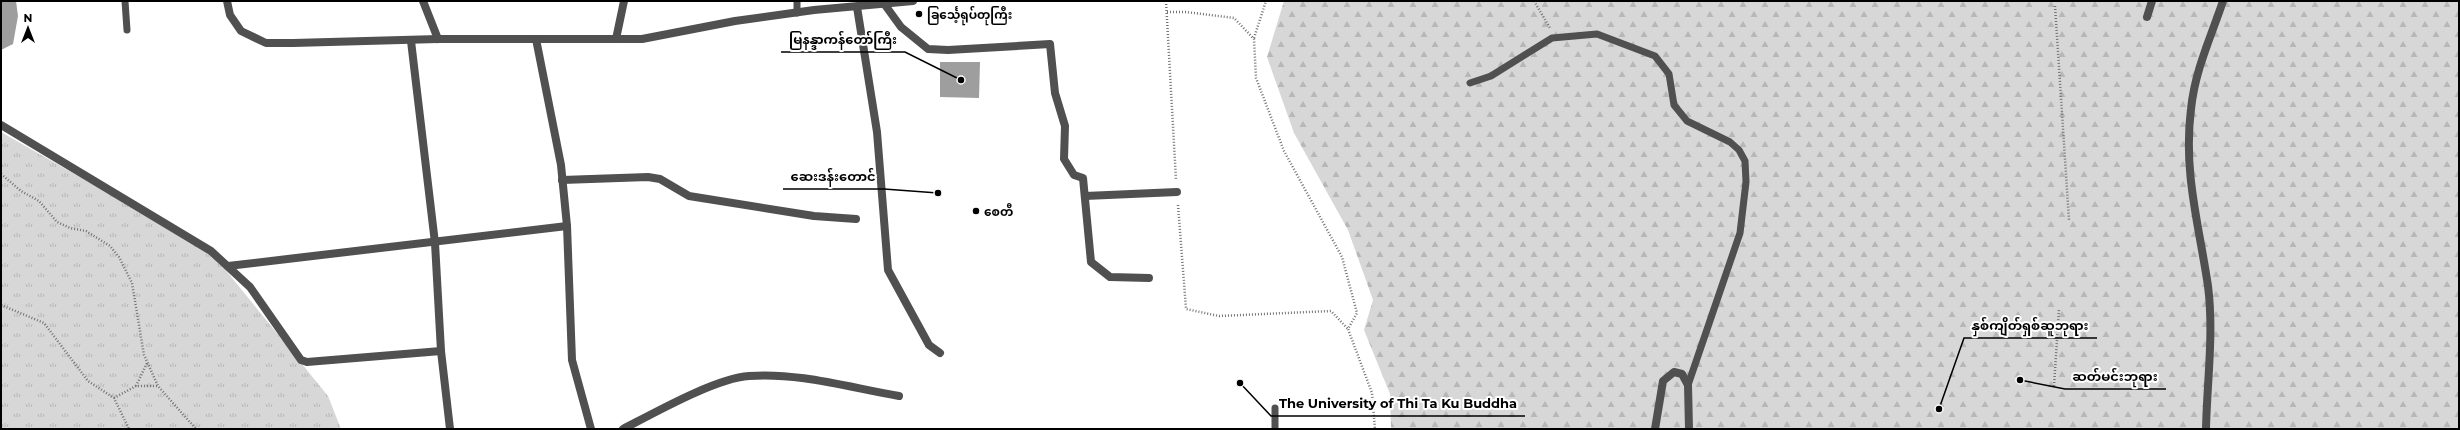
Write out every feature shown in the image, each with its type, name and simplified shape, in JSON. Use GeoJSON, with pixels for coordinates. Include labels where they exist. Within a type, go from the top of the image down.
{"type":"FeatureCollection","features":[{"type":"Feature","properties":{"kind":"street"},"geometry":{"type":"LineString","coordinates":[[227,1],[230,15],[241,31],[266,43],[438,39],[642,39],[735,21],[913,1]]}},
{"type":"Feature","properties":{"kind":"street"},"geometry":{"type":"LineString","coordinates":[[423,1],[438,39]]}},
{"type":"Feature","properties":{"kind":"street"},"geometry":{"type":"LineString","coordinates":[[616,39],[624,1]]}},
{"type":"Feature","properties":{"kind":"street"},"geometry":{"type":"LineString","coordinates":[[2147,16],[2152,1]]}},
{"type":"Feature","properties":{"kind":"street"},"geometry":{"type":"LineString","coordinates":[[2206,429],[2210,321],[2208,287],[2190,185],[2188,154],[2195,84],[2223,1]]}},
{"type":"Feature","properties":{"kind":"street"},"geometry":{"type":"LineString","coordinates":[[885,3],[901,27],[928,49],[948,50],[1050,44],[1055,93],[1065,126],[1064,159],[1074,175],[1083,178],[1091,262],[1110,277],[1149,278]]}},
{"type":"Feature","properties":{"kind":"street"},"geometry":{"type":"LineString","coordinates":[[857,7],[877,132],[888,270],[929,345],[940,353]]}},
{"type":"Feature","properties":{"kind":"street"},"geometry":{"type":"LineString","coordinates":[[536,39],[555,132],[562,180],[567,226],[572,360],[591,429]]}},
{"type":"Feature","properties":{"kind":"street"},"geometry":{"type":"LineString","coordinates":[[411,40],[435,243],[441,351],[450,429]]}},
{"type":"Feature","properties":{"kind":"street"},"geometry":{"type":"LineString","coordinates":[[1,125],[211,251],[250,287],[301,360],[306,362],[441,351]]}},
{"type":"Feature","properties":{"kind":"street"},"geometry":{"type":"LineString","coordinates":[[562,180],[648,177],[660,179],[689,196],[814,216],[856,219]]}},
{"type":"Feature","properties":{"kind":"street"},"geometry":{"type":"LineString","coordinates":[[1085,196],[1177,192]]}},
{"type":"Feature","properties":{"kind":"street"},"geometry":{"type":"LineString","coordinates":[[228,266],[435,243],[567,226]]}},
{"type":"Feature","properties":{"kind":"street"},"geometry":{"type":"LineString","coordinates":[[1654,429],[1663,382],[1666,377],[1674,372],[1680,373],[1688,385],[1689,429]]}},
{"type":"Feature","properties":{"kind":"street"},"geometry":{"type":"LineString","coordinates":[[624,429],[699,393],[748,376],[781,376],[899,396]]}},
{"type":"Feature","properties":{"kind":"lane"},"geometry":{"type":"LineString","coordinates":[[125,1],[127,30]]}},
{"type":"Feature","properties":{"kind":"lane"},"geometry":{"type":"LineString","coordinates":[[797,1],[797,13]]}},
{"type":"Feature","properties":{"kind":"lane"},"geometry":{"type":"LineString","coordinates":[[1470,83],[1491,76],[1555,38],[1597,34],[1655,56],[1669,74],[1674,106],[1687,121],[1730,142],[1739,150],[1745,161],[1746,182],[1740,234],[1688,385]]}},
{"type":"Feature","properties":{"kind":"lane"},"geometry":{"type":"LineString","coordinates":[[1275,408],[1275,429]]}},
{"type":"Feature","properties":{"kind":"path"},"geometry":{"type":"LineString","coordinates":[[1166,1],[1172,127],[1186,309],[1219,316],[1331,311],[1348,329],[1372,393],[1375,429]]}},
{"type":"Feature","properties":{"kind":"path"},"geometry":{"type":"LineString","coordinates":[[1266,1],[1254,39],[1256,78],[1284,151],[1342,257],[1357,313],[1348,329]]}},
{"type":"Feature","properties":{"kind":"path"},"geometry":{"type":"LineString","coordinates":[[1534,1],[1544,15],[1555,38]]}},
{"type":"Feature","properties":{"kind":"path"},"geometry":{"type":"LineString","coordinates":[[2055,6],[2069,220]]}},
{"type":"Feature","properties":{"kind":"path"},"geometry":{"type":"LineString","coordinates":[[1167,12],[1186,12],[1234,18],[1254,39]]}},
{"type":"Feature","properties":{"kind":"path"},"geometry":{"type":"LineString","coordinates":[[1,174],[21,191],[39,201],[57,222],[70,228],[86,231],[110,246],[120,257],[132,283],[144,356],[158,386],[196,429]]}},
{"type":"Feature","properties":{"kind":"path"},"geometry":{"type":"LineString","coordinates":[[1,305],[44,323],[88,381],[114,398],[129,429]]}},
{"type":"Feature","properties":{"kind":"path"},"geometry":{"type":"LineString","coordinates":[[2054,386],[2059,309]]}},
{"type":"Feature","properties":{"kind":"path"},"geometry":{"type":"LineString","coordinates":[[136,386],[147,362]]}},
{"type":"Feature","properties":{"kind":"path"},"geometry":{"type":"LineString","coordinates":[[114,398],[136,386],[158,386]]}},
{"type":"Feature","properties":{"kind":"green space"},"geometry":{"type":"Polygon","coordinates":[[[1284,1],[2459,1],[2459,429],[1391,429],[1390,394],[1364,330],[1373,300],[1348,230],[1294,133],[1267,57],[1284,1]]]}},
{"type":"Feature","properties":{"kind":"green space"},"geometry":{"type":"Polygon","coordinates":[[[1,132],[211,252],[328,396],[341,429],[1,429],[1,132]]]}},
{"type":"Feature","properties":{"kind":"shaded area"},"geometry":{"type":"Polygon","coordinates":[[[1,1],[16,1],[18,16],[13,44],[1,50],[1,1]]]}},
{"type":"Feature","properties":{"kind":"shaded area"},"geometry":{"type":"Polygon","coordinates":[[[940,62],[980,62],[979,98],[940,97],[940,62]]]}},
{"type":"Feature","properties":{"kind":"place","name":"ခြင်္သေ့ရုပ်တုကြီး"},"geometry":{"type":"Point","coordinates":[919,14]}},
{"type":"Feature","properties":{"kind":"place","name":"မြနန္ဒာကန်တော်ကြီး"},"geometry":{"type":"Point","coordinates":[961,80]}},
{"type":"Feature","properties":{"kind":"place","name":"ဆေးဒန်းတောင်"},"geometry":{"type":"Point","coordinates":[938,193]}},
{"type":"Feature","properties":{"kind":"place","name":"စေတီ"},"geometry":{"type":"Point","coordinates":[976,211]}},
{"type":"Feature","properties":{"kind":"place","name":"ဆတ်မင်းဘုရား"},"geometry":{"type":"Point","coordinates":[2020,380]}},
{"type":"Feature","properties":{"kind":"place","name":"The University of Thi Ta Ku Buddha"},"geometry":{"type":"Point","coordinates":[1240,383]}},
{"type":"Feature","properties":{"kind":"place","name":"နှစ်ကျိတ်ရှစ်ဆူဘုရား"},"geometry":{"type":"Point","coordinates":[1939,409]}}]}
